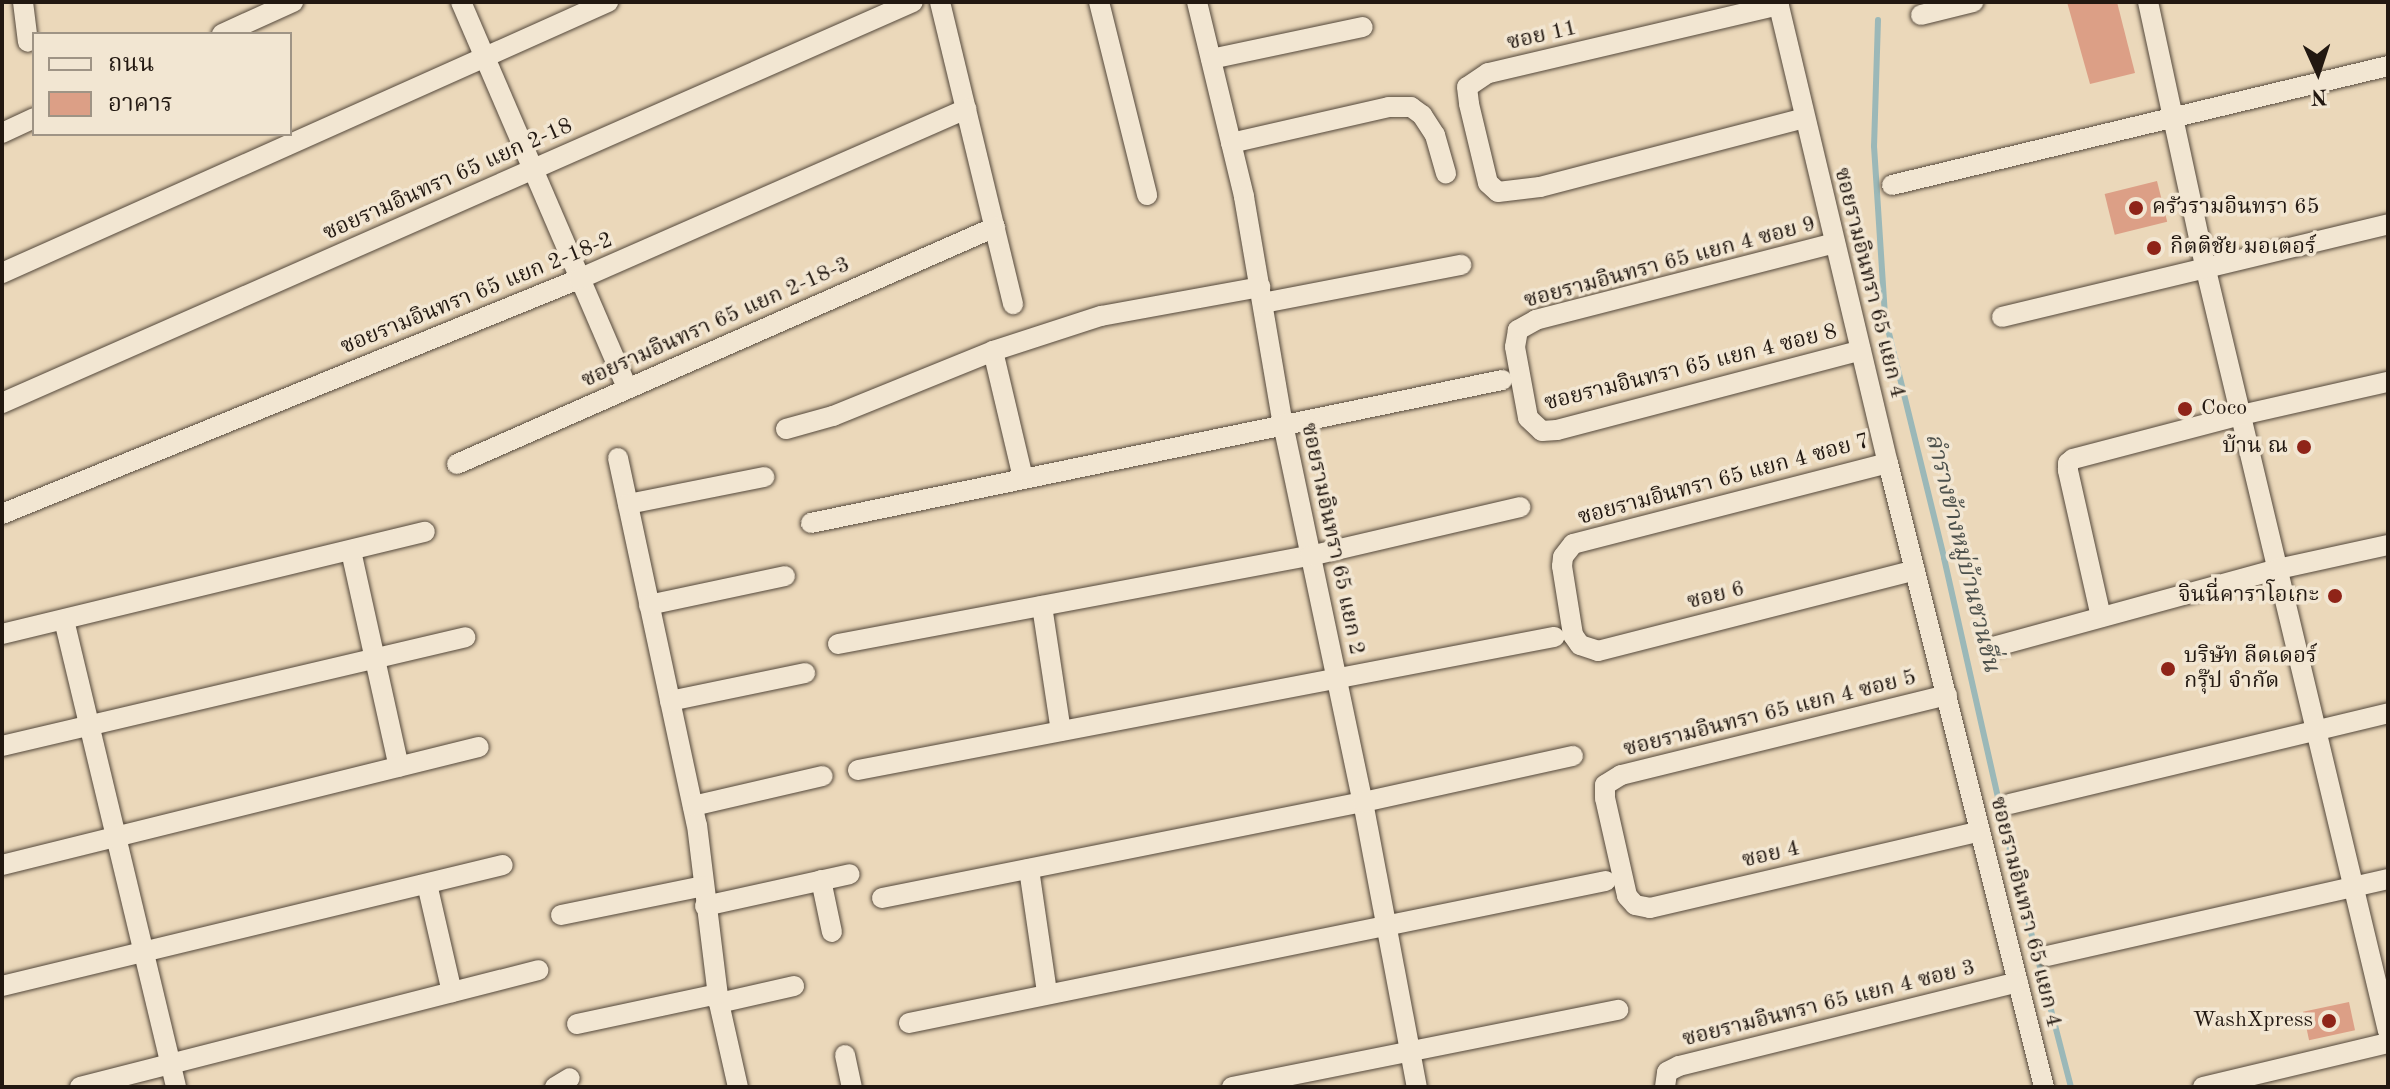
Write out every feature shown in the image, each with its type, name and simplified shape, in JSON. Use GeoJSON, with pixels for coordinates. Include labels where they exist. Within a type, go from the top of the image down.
{"type":"FeatureCollection","features":[{"type":"Feature","properties":{"kind":"street"},"geometry":{"type":"LineString","coordinates":[[23,2],[28,42]]}},
{"type":"Feature","properties":{"kind":"street"},"geometry":{"type":"LineString","coordinates":[[226,32],[293,2]]}},
{"type":"Feature","properties":{"kind":"street"},"geometry":{"type":"LineString","coordinates":[[461,2],[627,388]]}},
{"type":"Feature","properties":{"kind":"street"},"geometry":{"type":"LineString","coordinates":[[2,273],[608,2]]}},
{"type":"Feature","properties":{"kind":"street","name":"ซอยรามอินทรา 65 แยก 2-18"},"geometry":{"type":"LineString","coordinates":[[2,403],[913,2]]}},
{"type":"Feature","properties":{"kind":"street"},"geometry":{"type":"LineString","coordinates":[[940,2],[1013,304]]}},
{"type":"Feature","properties":{"kind":"street"},"geometry":{"type":"LineString","coordinates":[[1099,2],[1147,195]]}},
{"type":"Feature","properties":{"kind":"street","name":"ซอยรามอินทรา 65 แยก 2"},"geometry":{"type":"LineString","coordinates":[[1197,2],[1231,143],[1262,295],[1283,424],[1338,678],[1417,1087]]}},
{"type":"Feature","properties":{"kind":"street"},"geometry":{"type":"LineString","coordinates":[[1921,15],[1973,2]]}},
{"type":"Feature","properties":{"kind":"street"},"geometry":{"type":"LineString","coordinates":[[2148,2],[2206,270],[2388,1031]]}},
{"type":"Feature","properties":{"kind":"street","name":"ซอยรามอินทรา 65 แยก 4"},"geometry":{"type":"LineString","coordinates":[[1778,4],[1888,463],[2044,1087]]}},
{"type":"Feature","properties":{"kind":"street","name":"ซอย 11"},"geometry":{"type":"LineString","coordinates":[[1778,4],[1478,77],[1467,87],[1488,183],[1498,192],[1515,192],[1805,118]]}},
{"type":"Feature","properties":{"kind":"street"},"geometry":{"type":"LineString","coordinates":[[1211,59],[1363,27]]}},
{"type":"Feature","properties":{"kind":"street"},"geometry":{"type":"LineString","coordinates":[[1892,185],[2172,115],[2388,66]]}},
{"type":"Feature","properties":{"kind":"street"},"geometry":{"type":"LineString","coordinates":[[1231,143],[1389,107],[1411,107],[1422,115],[1435,135],[1446,173]]}},
{"type":"Feature","properties":{"kind":"street","name":"ซอยรามอินทรา 65 แยก 2-18-2"},"geometry":{"type":"LineString","coordinates":[[2,514],[579,279],[966,109]]}},
{"type":"Feature","properties":{"kind":"street"},"geometry":{"type":"LineString","coordinates":[[2,133],[32,119]]}},
{"type":"Feature","properties":{"kind":"street"},"geometry":{"type":"LineString","coordinates":[[2002,317],[2388,224]]}},
{"type":"Feature","properties":{"kind":"street","name":"ซอยรามอินทรา 65 แยก 2-18-3"},"geometry":{"type":"LineString","coordinates":[[457,464],[995,227]]}},
{"type":"Feature","properties":{"kind":"street","name":"ซอยรามอินทรา 65 แยก 4 ซอย 9"},"geometry":{"type":"LineString","coordinates":[[1512,380],[1518,330],[1536,320],[1835,243]]}},
{"type":"Feature","properties":{"kind":"street"},"geometry":{"type":"LineString","coordinates":[[786,429],[846,411],[993,351],[1101,316],[1461,265]]}},
{"type":"Feature","properties":{"kind":"street","name":"ซอยรามอินทรา 65 แยก 4 ซอย 8"},"geometry":{"type":"LineString","coordinates":[[1512,380],[1528,418],[1542,431],[1861,350]]}},
{"type":"Feature","properties":{"kind":"street"},"geometry":{"type":"LineString","coordinates":[[993,351],[1023,478]]}},
{"type":"Feature","properties":{"kind":"street"},"geometry":{"type":"LineString","coordinates":[[811,523],[1283,424],[1512,380]]}},
{"type":"Feature","properties":{"kind":"street"},"geometry":{"type":"LineString","coordinates":[[2101,617],[2068,463],[2073,459],[2241,415],[2388,382]]}},
{"type":"Feature","properties":{"kind":"street"},"geometry":{"type":"LineString","coordinates":[[618,458],[693,806],[718,998],[738,1087]]}},
{"type":"Feature","properties":{"kind":"street","name":"ซอยรามอินทรา 65 แยก 4 ซอย 7"},"geometry":{"type":"LineString","coordinates":[[1573,544],[1888,463]]}},
{"type":"Feature","properties":{"kind":"street"},"geometry":{"type":"LineString","coordinates":[[628,504],[764,477]]}},
{"type":"Feature","properties":{"kind":"street"},"geometry":{"type":"LineString","coordinates":[[838,644],[1310,556],[1520,507]]}},
{"type":"Feature","properties":{"kind":"street"},"geometry":{"type":"LineString","coordinates":[[2,634],[425,532]]}},
{"type":"Feature","properties":{"kind":"street","name":"ซอย 6"},"geometry":{"type":"LineString","coordinates":[[1573,544],[1563,557],[1573,635],[1580,645],[1598,651],[1915,570]]}},
{"type":"Feature","properties":{"kind":"street"},"geometry":{"type":"LineString","coordinates":[[1993,647],[2278,569],[2388,545]]}},
{"type":"Feature","properties":{"kind":"street"},"geometry":{"type":"LineString","coordinates":[[351,551],[399,767]]}},
{"type":"Feature","properties":{"kind":"street"},"geometry":{"type":"LineString","coordinates":[[649,605],[785,576]]}},
{"type":"Feature","properties":{"kind":"street"},"geometry":{"type":"LineString","coordinates":[[1042,606],[1061,731]]}},
{"type":"Feature","properties":{"kind":"street"},"geometry":{"type":"LineString","coordinates":[[64,620],[176,1087]]}},
{"type":"Feature","properties":{"kind":"street"},"geometry":{"type":"LineString","coordinates":[[2,746],[465,637]]}},
{"type":"Feature","properties":{"kind":"street"},"geometry":{"type":"LineString","coordinates":[[858,770],[1554,637]]}},
{"type":"Feature","properties":{"kind":"street"},"geometry":{"type":"LineString","coordinates":[[670,701],[805,673]]}},
{"type":"Feature","properties":{"kind":"street","name":"ซอยรามอินทรา 65 แยก 4 ซอย 5"},"geometry":{"type":"LineString","coordinates":[[1616,845],[1605,785],[1621,775],[1947,695]]}},
{"type":"Feature","properties":{"kind":"street"},"geometry":{"type":"LineString","coordinates":[[2010,804],[2388,713]]}},
{"type":"Feature","properties":{"kind":"street"},"geometry":{"type":"LineString","coordinates":[[2,865],[479,747]]}},
{"type":"Feature","properties":{"kind":"street"},"geometry":{"type":"LineString","coordinates":[[882,898],[1363,802],[1573,756]]}},
{"type":"Feature","properties":{"kind":"street"},"geometry":{"type":"LineString","coordinates":[[693,806],[823,776]]}},
{"type":"Feature","properties":{"kind":"street","name":"ซอย 4"},"geometry":{"type":"LineString","coordinates":[[1616,845],[1627,896],[1635,905],[1650,908],[1980,831]]}},
{"type":"Feature","properties":{"kind":"street"},"geometry":{"type":"LineString","coordinates":[[2,986],[503,865]]}},
{"type":"Feature","properties":{"kind":"street"},"geometry":{"type":"LineString","coordinates":[[1029,869],[1047,992]]}},
{"type":"Feature","properties":{"kind":"street"},"geometry":{"type":"LineString","coordinates":[[561,915],[850,874]]}},
{"type":"Feature","properties":{"kind":"street"},"geometry":{"type":"LineString","coordinates":[[2047,956],[2388,879]]}},
{"type":"Feature","properties":{"kind":"street"},"geometry":{"type":"LineString","coordinates":[[821,880],[832,932]]}},
{"type":"Feature","properties":{"kind":"street"},"geometry":{"type":"LineString","coordinates":[[909,1023],[1047,992],[1606,881]]}},
{"type":"Feature","properties":{"kind":"street"},"geometry":{"type":"LineString","coordinates":[[427,884],[452,992]]}},
{"type":"Feature","properties":{"kind":"street"},"geometry":{"type":"LineString","coordinates":[[80,1087],[538,970]]}},
{"type":"Feature","properties":{"kind":"street","name":"ซอยรามอินทรา 65 แยก 4 ซอย 3"},"geometry":{"type":"LineString","coordinates":[[1665,1087],[1667,1072],[1679,1066],[2018,982]]}},
{"type":"Feature","properties":{"kind":"street"},"geometry":{"type":"LineString","coordinates":[[577,1024],[794,986]]}},
{"type":"Feature","properties":{"kind":"street"},"geometry":{"type":"LineString","coordinates":[[1232,1087],[1618,1010]]}},
{"type":"Feature","properties":{"kind":"street"},"geometry":{"type":"LineString","coordinates":[[2203,1087],[2388,1043]]}},
{"type":"Feature","properties":{"kind":"street"},"geometry":{"type":"LineString","coordinates":[[845,1055],[852,1087]]}},
{"type":"Feature","properties":{"kind":"building"},"geometry":{"type":"Polygon","coordinates":[[[2067,2],[2117,2],[2135,73],[2090,84],[2067,2]]]}},
{"type":"Feature","properties":{"kind":"building","name":"ครัวรามอินทรา 65"},"geometry":{"type":"Polygon","coordinates":[[[2157,181],[2167,222],[2115,235],[2105,194],[2157,181]]]}},
{"type":"Feature","properties":{"kind":"building","name":"WashXpress"},"geometry":{"type":"Polygon","coordinates":[[[2349,1002],[2355,1030],[2309,1040],[2303,1012],[2349,1002]]]}},
{"type":"Feature","properties":{"kind":"waterway","name":"ลำรางข้างหมู่บ้านชวนชื่น"},"geometry":{"type":"LineString","coordinates":[[1878,20],[1874,146],[1885,317],[1944,558],[2012,859],[2071,1087]]}},
{"type":"Feature","properties":{"kind":"place","name":"ครัวรามอินทรา 65"},"geometry":{"type":"Point","coordinates":[2136,208]}},
{"type":"Feature","properties":{"kind":"place","name":"กิตติชัย มอเตอร์"},"geometry":{"type":"Point","coordinates":[2154,248]}},
{"type":"Feature","properties":{"kind":"place","name":"Coco"},"geometry":{"type":"Point","coordinates":[2185,409]}},
{"type":"Feature","properties":{"kind":"place","name":"บ้าน ณ"},"geometry":{"type":"Point","coordinates":[2304,447]}},
{"type":"Feature","properties":{"kind":"place","name":"จินนี่คาราโอเกะ"},"geometry":{"type":"Point","coordinates":[2335,596]}},
{"type":"Feature","properties":{"kind":"place","name":"บริษัท ลีดเดอร์ กรุ๊ป จำกัด"},"geometry":{"type":"Point","coordinates":[2168,669]}},
{"type":"Feature","properties":{"kind":"place","name":"WashXpress"},"geometry":{"type":"Point","coordinates":[2329,1021]}}]}
